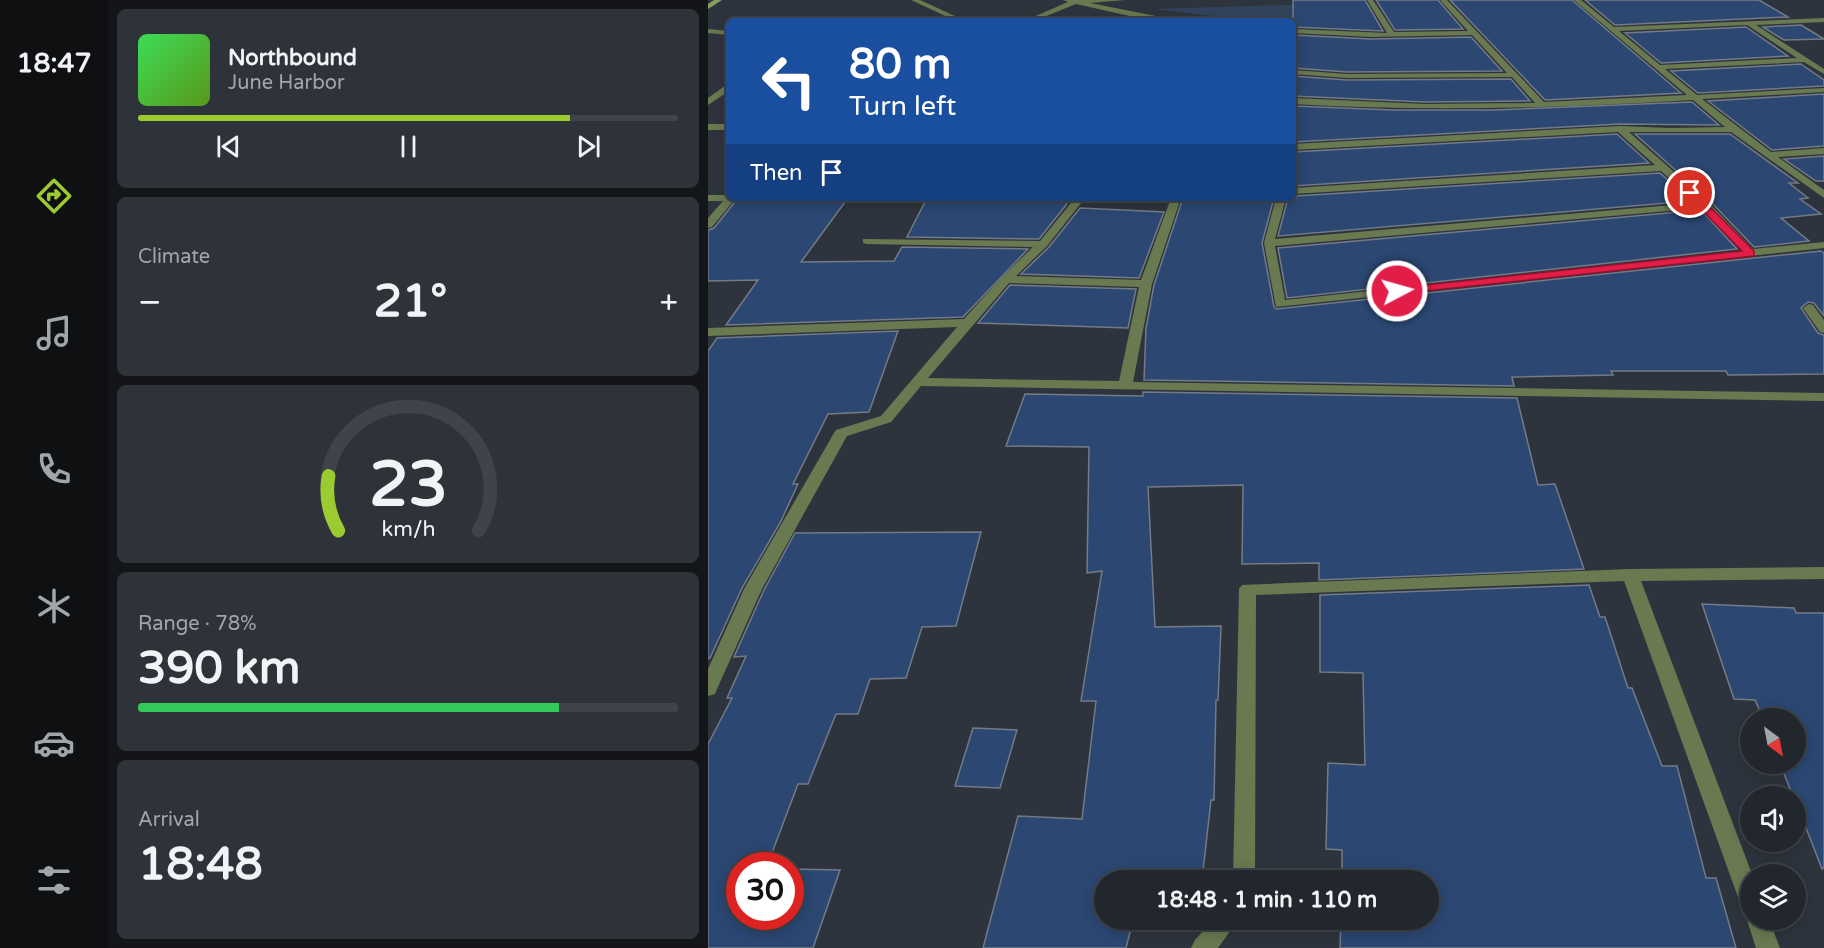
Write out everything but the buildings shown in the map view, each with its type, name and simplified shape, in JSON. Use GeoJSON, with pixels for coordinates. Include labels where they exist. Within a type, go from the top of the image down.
{"type":"FeatureCollection","features":[{"type":"Feature","properties":{"kind":"main road"},"geometry":{"type":"LineString","coordinates":[[708,7],[719,0]]}},
{"type":"Feature","properties":{"kind":"street"},"geometry":{"type":"LineString","coordinates":[[914,0],[955,18]]}},
{"type":"Feature","properties":{"kind":"street"},"geometry":{"type":"LineString","coordinates":[[1066,0],[1147,18]]}},
{"type":"Feature","properties":{"kind":"street"},"geometry":{"type":"LineString","coordinates":[[1035,18],[1075,2],[1122,0]]}},
{"type":"Feature","properties":{"kind":"street"},"geometry":{"type":"LineString","coordinates":[[1370,0],[1392,35]]}},
{"type":"Feature","properties":{"kind":"street"},"geometry":{"type":"LineString","coordinates":[[1443,0],[1541,104]]}},
{"type":"Feature","properties":{"kind":"street"},"geometry":{"type":"LineString","coordinates":[[1577,0],[1732,129],[1824,195]]}},
{"type":"Feature","properties":{"kind":"street"},"geometry":{"type":"LineString","coordinates":[[1613,29],[1824,20]]}},
{"type":"Feature","properties":{"kind":"street"},"geometry":{"type":"LineString","coordinates":[[1748,23],[1824,72]]}},
{"type":"Feature","properties":{"kind":"street"},"geometry":{"type":"LineString","coordinates":[[708,31],[726,33]]}},
{"type":"Feature","properties":{"kind":"street"},"geometry":{"type":"LineString","coordinates":[[1296,31],[1392,35],[1474,33]]}},
{"type":"Feature","properties":{"kind":"street"},"geometry":{"type":"LineString","coordinates":[[1660,67],[1804,60]]}},
{"type":"Feature","properties":{"kind":"street"},"geometry":{"type":"LineString","coordinates":[[1296,72],[1347,76],[1514,75]]}},
{"type":"Feature","properties":{"kind":"street"},"geometry":{"type":"LineString","coordinates":[[708,102],[726,89]]}},
{"type":"Feature","properties":{"kind":"street"},"geometry":{"type":"LineString","coordinates":[[1296,101],[1357,106],[1541,104],[1824,90]]}},
{"type":"Feature","properties":{"kind":"street"},"geometry":{"type":"LineString","coordinates":[[1813,91],[1824,97]]}},
{"type":"Feature","properties":{"kind":"street"},"geometry":{"type":"LineString","coordinates":[[708,127],[726,127]]}},
{"type":"Feature","properties":{"kind":"street"},"geometry":{"type":"LineString","coordinates":[[1296,147],[1620,129],[1732,129]]}},
{"type":"Feature","properties":{"kind":"street"},"geometry":{"type":"LineString","coordinates":[[1620,129],[1705,205],[1750,254]]}},
{"type":"Feature","properties":{"kind":"street"},"geometry":{"type":"LineString","coordinates":[[1768,155],[1824,151]]}},
{"type":"Feature","properties":{"kind":"street"},"geometry":{"type":"LineString","coordinates":[[1296,191],[1662,168]]}},
{"type":"Feature","properties":{"kind":"street"},"geometry":{"type":"LineString","coordinates":[[708,198],[726,198]]}},
{"type":"Feature","properties":{"kind":"street"},"geometry":{"type":"LineString","coordinates":[[708,225],[728,201]]}},
{"type":"Feature","properties":{"kind":"street"},"geometry":{"type":"LineString","coordinates":[[708,689],[753,589],[841,433],[886,419],[967,323],[1006,279],[1043,244],[1078,201]]}},
{"type":"Feature","properties":{"kind":"street"},"geometry":{"type":"LineString","coordinates":[[1125,387],[1146,284],[1175,201]]}},
{"type":"Feature","properties":{"kind":"street"},"geometry":{"type":"LineString","coordinates":[[1280,201],[1269,243],[1280,304],[1824,245]]}},
{"type":"Feature","properties":{"kind":"street"},"geometry":{"type":"LineString","coordinates":[[1269,243],[1705,205]]}},
{"type":"Feature","properties":{"kind":"street"},"geometry":{"type":"LineString","coordinates":[[867,241],[1043,244]]}},
{"type":"Feature","properties":{"kind":"street"},"geometry":{"type":"LineString","coordinates":[[1006,279],[1146,284]]}},
{"type":"Feature","properties":{"kind":"street"},"geometry":{"type":"LineString","coordinates":[[1809,308],[1824,329]]}},
{"type":"Feature","properties":{"kind":"street"},"geometry":{"type":"LineString","coordinates":[[708,332],[967,323]]}},
{"type":"Feature","properties":{"kind":"street"},"geometry":{"type":"LineString","coordinates":[[917,382],[1824,397]]}},
{"type":"Feature","properties":{"kind":"street"},"geometry":{"type":"LineString","coordinates":[[1244,870],[1248,589],[1630,575],[1824,573]]}},
{"type":"Feature","properties":{"kind":"street"},"geometry":{"type":"LineString","coordinates":[[1630,575],[1740,873]]}},
{"type":"Feature","properties":{"kind":"street"},"geometry":{"type":"LineString","coordinates":[[1203,948],[1218,930]]}},
{"type":"Feature","properties":{"kind":"street"},"geometry":{"type":"LineString","coordinates":[[1762,930],[1768,948]]}},
{"type":"Feature","properties":{"kind":"shaded area"},"geometry":{"type":"Polygon","coordinates":[[[1347,3],[1296,20],[1296,18],[1229,18],[1155,9],[1347,3]]]}},
{"type":"Feature","properties":{"kind":"route"},"geometry":{"type":"LineString","coordinates":[[1397,291],[1750,254],[1705,205],[1690,193]]}}]}
